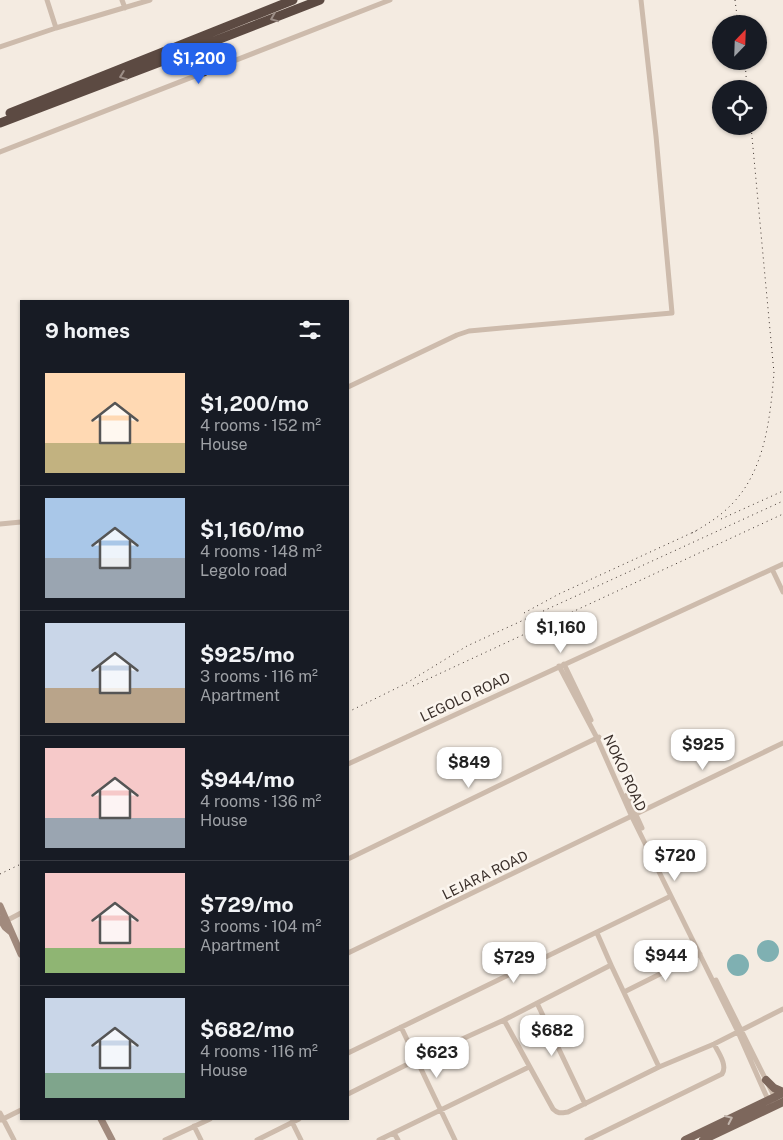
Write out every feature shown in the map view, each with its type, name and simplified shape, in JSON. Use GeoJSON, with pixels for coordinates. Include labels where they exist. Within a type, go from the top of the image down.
{"type":"FeatureCollection","features":[{"type":"Feature","properties":{"kind":"highway"},"geometry":{"type":"LineString","coordinates":[[0,117],[294,0]]}},
{"type":"Feature","properties":{"kind":"highway"},"geometry":{"type":"LineString","coordinates":[[0,123],[320,0]]}},
{"type":"Feature","properties":{"kind":"highway"},"geometry":{"type":"LineString","coordinates":[[203,69],[205,56],[210,47],[226,37]]}},
{"type":"Feature","properties":{"kind":"highway"},"geometry":{"type":"LineString","coordinates":[[176,56],[187,57],[196,61],[203,69]]}},
{"type":"Feature","properties":{"kind":"main road"},"geometry":{"type":"LineString","coordinates":[[0,906],[2,921],[11,932],[20,952]]}},
{"type":"Feature","properties":{"kind":"main road"},"geometry":{"type":"LineString","coordinates":[[703,1140],[775,1102],[783,1092],[774,1088],[766,1080]]}},
{"type":"Feature","properties":{"kind":"main road"},"geometry":{"type":"LineString","coordinates":[[685,1140],[775,1102]]}},
{"type":"Feature","properties":{"kind":"main road"},"geometry":{"type":"LineString","coordinates":[[102,1120],[112,1140]]}},
{"type":"Feature","properties":{"kind":"street"},"geometry":{"type":"LineString","coordinates":[[47,0],[56,28]]}},
{"type":"Feature","properties":{"kind":"street"},"geometry":{"type":"LineString","coordinates":[[122,0],[125,8]]}},
{"type":"Feature","properties":{"kind":"street"},"geometry":{"type":"LineString","coordinates":[[0,47],[150,0]]}},
{"type":"Feature","properties":{"kind":"street"},"geometry":{"type":"LineString","coordinates":[[0,152],[203,69],[390,0]]}},
{"type":"Feature","properties":{"kind":"street"},"geometry":{"type":"LineString","coordinates":[[349,387],[469,331],[672,313],[656,136],[641,0]]}},
{"type":"Feature","properties":{"kind":"street"},"geometry":{"type":"LineString","coordinates":[[0,524],[20,522]]}},
{"type":"Feature","properties":{"kind":"street","name":"LEGOLO ROAD"},"geometry":{"type":"LineString","coordinates":[[349,764],[783,564]]}},
{"type":"Feature","properties":{"kind":"street"},"geometry":{"type":"LineString","coordinates":[[772,569],[783,592]]}},
{"type":"Feature","properties":{"kind":"street","name":"NOKO ROAD"},"geometry":{"type":"LineString","coordinates":[[561,665],[598,737],[671,896],[775,1102]]}},
{"type":"Feature","properties":{"kind":"street"},"geometry":{"type":"LineString","coordinates":[[349,859],[598,737]]}},
{"type":"Feature","properties":{"kind":"street","name":"LEJARA ROAD"},"geometry":{"type":"LineString","coordinates":[[349,953],[783,744]]}},
{"type":"Feature","properties":{"kind":"street"},"geometry":{"type":"LineString","coordinates":[[634,816],[766,1080],[775,1102]]}},
{"type":"Feature","properties":{"kind":"street"},"geometry":{"type":"LineString","coordinates":[[349,1053],[671,896]]}},
{"type":"Feature","properties":{"kind":"street"},"geometry":{"type":"LineString","coordinates":[[2,921],[20,913]]}},
{"type":"Feature","properties":{"kind":"street"},"geometry":{"type":"LineString","coordinates":[[597,933],[659,1067]]}},
{"type":"Feature","properties":{"kind":"street"},"geometry":{"type":"LineString","coordinates":[[624,992],[700,954]]}},
{"type":"Feature","properties":{"kind":"street"},"geometry":{"type":"LineString","coordinates":[[349,1094],[416,1060],[504,1020],[611,965]]}},
{"type":"Feature","properties":{"kind":"street"},"geometry":{"type":"LineString","coordinates":[[537,1003],[585,1104]]}},
{"type":"Feature","properties":{"kind":"street"},"geometry":{"type":"LineString","coordinates":[[504,1020],[556,1113],[568,1112],[659,1067],[714,1044],[783,1009]]}},
{"type":"Feature","properties":{"kind":"street"},"geometry":{"type":"LineString","coordinates":[[401,1027],[455,1140]]}},
{"type":"Feature","properties":{"kind":"street"},"geometry":{"type":"LineString","coordinates":[[587,1140],[722,1074],[724,1067],[714,1044]]}},
{"type":"Feature","properties":{"kind":"street"},"geometry":{"type":"LineString","coordinates":[[379,1140],[529,1067]]}},
{"type":"Feature","properties":{"kind":"street"},"geometry":{"type":"LineString","coordinates":[[2,1120],[20,1111]]}},
{"type":"Feature","properties":{"kind":"street"},"geometry":{"type":"LineString","coordinates":[[0,1113],[14,1140]]}},
{"type":"Feature","properties":{"kind":"street"},"geometry":{"type":"LineString","coordinates":[[165,1140],[208,1120]]}},
{"type":"Feature","properties":{"kind":"street"},"geometry":{"type":"LineString","coordinates":[[257,1140],[297,1120]]}},
{"type":"Feature","properties":{"kind":"street"},"geometry":{"type":"LineString","coordinates":[[292,1122],[301,1140]]}},
{"type":"Feature","properties":{"kind":"street"},"geometry":{"type":"LineString","coordinates":[[194,1126],[201,1140]]}},
{"type":"Feature","properties":{"kind":"street"},"geometry":{"type":"LineString","coordinates":[[394,1133],[398,1140]]}},
{"type":"Feature","properties":{"kind":"water"},"geometry":{"type":"Polygon","coordinates":[[[768,940],[776,943],[779,951],[776,959],[768,962],[760,959],[757,951],[760,943],[768,940]]]}},
{"type":"Feature","properties":{"kind":"water"},"geometry":{"type":"Polygon","coordinates":[[[738,954],[746,957],[749,965],[746,973],[738,976],[730,973],[727,965],[730,957],[738,954]]]}},
{"type":"Feature","properties":{"kind":"railway"},"geometry":{"type":"LineString","coordinates":[[735,0],[737,15]]}},
{"type":"Feature","properties":{"kind":"railway"},"geometry":{"type":"LineString","coordinates":[[746,70],[746,80]]}},
{"type":"Feature","properties":{"kind":"railway"},"geometry":{"type":"LineString","coordinates":[[692,533],[721,514],[742,492],[758,461],[768,426],[774,373],[752,135]]}},
{"type":"Feature","properties":{"kind":"railway"},"geometry":{"type":"LineString","coordinates":[[721,519],[783,491]]}},
{"type":"Feature","properties":{"kind":"railway"},"geometry":{"type":"LineString","coordinates":[[349,712],[405,684],[467,646],[783,501]]}},
{"type":"Feature","properties":{"kind":"railway"},"geometry":{"type":"LineString","coordinates":[[413,686],[783,514]]}},
{"type":"Feature","properties":{"kind":"railway"},"geometry":{"type":"LineString","coordinates":[[524,613],[559,594],[698,530]]}},
{"type":"Feature","properties":{"kind":"railway"},"geometry":{"type":"LineString","coordinates":[[0,874],[20,864]]}}]}
